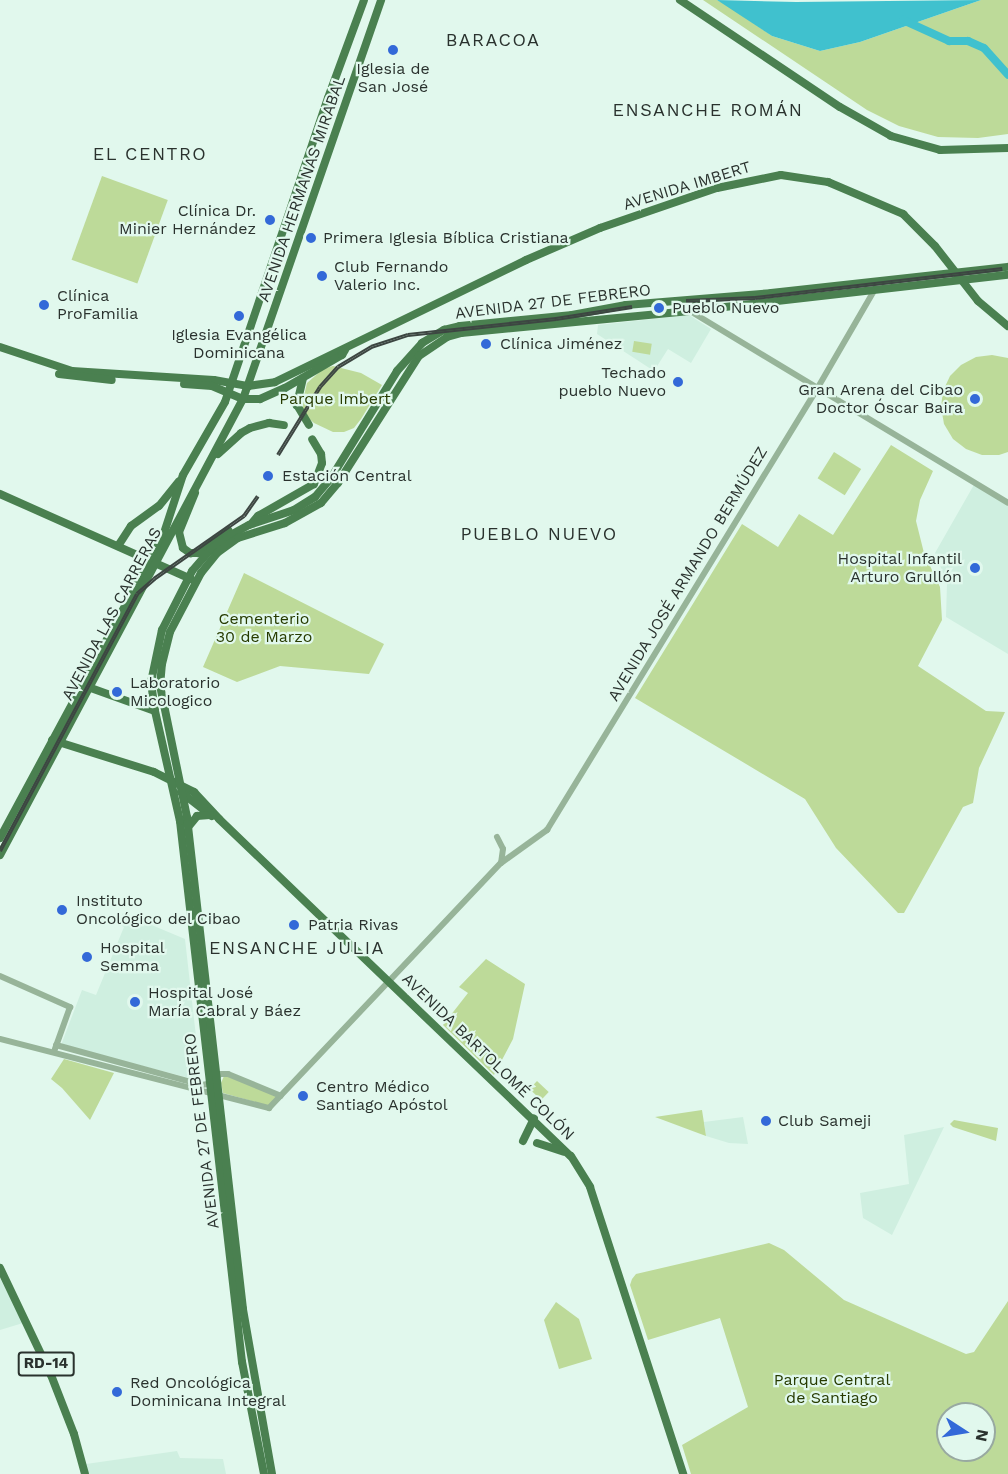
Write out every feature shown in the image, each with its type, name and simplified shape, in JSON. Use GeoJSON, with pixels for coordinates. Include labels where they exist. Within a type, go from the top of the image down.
{"type":"FeatureCollection","features":[{"type":"Feature","properties":{"kind":"main road","name":"AVENIDA HERMANAS MIRABAL"},"geometry":{"type":"LineString","coordinates":[[232,383],[317,129],[364,0]]}},
{"type":"Feature","properties":{"kind":"main road","name":"AVENIDA HERMANAS MIRABAL"},"geometry":{"type":"LineString","coordinates":[[248,386],[381,0]]}},
{"type":"Feature","properties":{"kind":"main road"},"geometry":{"type":"LineString","coordinates":[[680,0],[840,107],[891,136],[940,150],[1008,148]]}},
{"type":"Feature","properties":{"kind":"main road","name":"AVENIDA IMBERT"},"geometry":{"type":"LineString","coordinates":[[248,386],[281,380],[471,286],[600,228],[717,188],[762,177],[781,175],[817,179],[890,207],[913,222],[987,309],[1008,326]]}},
{"type":"Feature","properties":{"kind":"main road","name":"AVENIDA 27 DE FEBRERO"},"geometry":{"type":"LineString","coordinates":[[401,374],[427,348],[460,333],[690,311],[875,286],[956,272],[1008,267]]}},
{"type":"Feature","properties":{"kind":"main road","name":"AVENIDA 27 DE FEBRERO"},"geometry":{"type":"LineString","coordinates":[[272,1474],[243,1309],[215,1096],[210,1084],[180,820],[155,711],[151,682],[157,646],[192,579],[211,549],[309,503],[340,472],[422,343],[444,330],[460,326],[572,315],[684,299],[1008,275]]}},
{"type":"Feature","properties":{"kind":"main road"},"geometry":{"type":"LineString","coordinates":[[0,347],[72,371],[248,386]]}},
{"type":"Feature","properties":{"kind":"main road","name":"AVENIDA IMBERT"},"geometry":{"type":"LineString","coordinates":[[245,399],[260,399],[303,378],[342,355],[345,350]]}},
{"type":"Feature","properties":{"kind":"main road"},"geometry":{"type":"LineString","coordinates":[[0,353],[71,377],[212,386],[245,399]]}},
{"type":"Feature","properties":{"kind":"main road"},"geometry":{"type":"LineString","coordinates":[[303,378],[297,405],[309,425]]}},
{"type":"Feature","properties":{"kind":"main road","name":"AVENIDA LAS CARRERAS"},"geometry":{"type":"LineString","coordinates":[[0,855],[56,741],[164,533],[183,475],[216,421],[232,383]]}},
{"type":"Feature","properties":{"kind":"main road","name":"AVENIDA LAS CARRERAS"},"geometry":{"type":"LineString","coordinates":[[0,838],[88,687],[245,399],[248,386]]}},
{"type":"Feature","properties":{"kind":"main road"},"geometry":{"type":"LineString","coordinates":[[209,463],[241,433],[261,424],[284,425]]}},
{"type":"Feature","properties":{"kind":"main road"},"geometry":{"type":"LineString","coordinates":[[200,478],[179,538],[183,548],[190,553],[198,553],[238,525],[308,489],[318,478],[322,463],[321,454],[312,439]]}},
{"type":"Feature","properties":{"kind":"main road"},"geometry":{"type":"LineString","coordinates":[[118,546],[131,526],[159,506],[183,475]]}},
{"type":"Feature","properties":{"kind":"main road"},"geometry":{"type":"LineString","coordinates":[[0,494],[192,579]]}},
{"type":"Feature","properties":{"kind":"main road"},"geometry":{"type":"LineString","coordinates":[[179,517],[191,508]]}},
{"type":"Feature","properties":{"kind":"main road"},"geometry":{"type":"LineString","coordinates":[[238,525],[250,529],[258,516]]}},
{"type":"Feature","properties":{"kind":"main road","name":"AVENIDA 27 DE FEBRERO"},"geometry":{"type":"LineString","coordinates":[[192,579],[164,648],[160,678],[161,694],[182,783],[189,834],[216,1077],[215,1096],[244,1374],[264,1474]]}},
{"type":"Feature","properties":{"kind":"main road"},"geometry":{"type":"LineString","coordinates":[[88,687],[155,711]]}},
{"type":"Feature","properties":{"kind":"main road"},"geometry":{"type":"LineString","coordinates":[[56,741],[182,783]]}},
{"type":"Feature","properties":{"kind":"main road"},"geometry":{"type":"LineString","coordinates":[[154,772],[159,772],[167,761]]}},
{"type":"Feature","properties":{"kind":"main road","name":"AVENIDA BARTOLOMÉ COLÓN"},"geometry":{"type":"LineString","coordinates":[[182,783],[194,792],[215,817]]}},
{"type":"Feature","properties":{"kind":"main road","name":"AVENIDA BARTOLOMÉ COLÓN"},"geometry":{"type":"LineString","coordinates":[[174,788],[215,817],[534,1118],[567,1152],[590,1187],[683,1474]]}},
{"type":"Feature","properties":{"kind":"main road"},"geometry":{"type":"LineString","coordinates":[[189,834],[193,819],[200,815],[215,817]]}},
{"type":"Feature","properties":{"kind":"main road"},"geometry":{"type":"LineString","coordinates":[[523,1142],[534,1118]]}},
{"type":"Feature","properties":{"kind":"main road"},"geometry":{"type":"LineString","coordinates":[[537,1143],[567,1152]]}},
{"type":"Feature","properties":{"kind":"main road","name":"RD-14"},"geometry":{"type":"LineString","coordinates":[[0,1268],[51,1375],[74,1434],[85,1474]]}},
{"type":"Feature","properties":{"kind":"street","name":"AVENIDA JOSÉ ARMANDO BERMÚDEZ"},"geometry":{"type":"LineString","coordinates":[[215,1096],[269,1108],[501,863],[547,830],[817,389],[875,286]]}},
{"type":"Feature","properties":{"kind":"street"},"geometry":{"type":"LineString","coordinates":[[690,311],[1008,503]]}},
{"type":"Feature","properties":{"kind":"street"},"geometry":{"type":"LineString","coordinates":[[497,837],[503,849],[501,863]]}},
{"type":"Feature","properties":{"kind":"street"},"geometry":{"type":"LineString","coordinates":[[0,976],[70,1008],[55,1048]]}},
{"type":"Feature","properties":{"kind":"street"},"geometry":{"type":"LineString","coordinates":[[0,1039],[55,1048],[199,1085],[210,1084],[224,1073],[281,1096]]}},
{"type":"Feature","properties":{"kind":"street"},"geometry":{"type":"LineString","coordinates":[[55,1048],[215,1096]]}},
{"type":"Feature","properties":{"kind":"shaded area"},"geometry":{"type":"Polygon","coordinates":[[[689,315],[711,329],[691,363],[668,349],[654,371],[597,334],[598,325],[689,315]]]}},
{"type":"Feature","properties":{"kind":"shaded area","name":"Hospital Infantil Arturo Grullón"},"geometry":{"type":"Polygon","coordinates":[[[975,483],[1008,503],[1008,654],[946,617],[947,583],[935,553],[975,483]]]}},
{"type":"Feature","properties":{"kind":"shaded area","name":"Hospital José María Cabral y Báez"},"geometry":{"type":"Polygon","coordinates":[[[123,913],[185,939],[201,1081],[61,1045],[82,990],[96,995],[124,927],[118,924],[123,913]]]}},
{"type":"Feature","properties":{"kind":"shaded area"},"geometry":{"type":"Polygon","coordinates":[[[743,1117],[748,1144],[729,1143],[706,1136],[704,1122],[743,1117]]]}},
{"type":"Feature","properties":{"kind":"shaded area"},"geometry":{"type":"Polygon","coordinates":[[[944,1127],[892,1235],[863,1218],[860,1193],[909,1184],[904,1135],[944,1127]]]}},
{"type":"Feature","properties":{"kind":"shaded area"},"geometry":{"type":"Polygon","coordinates":[[[0,1278],[23,1323],[0,1330],[0,1278]]]}},
{"type":"Feature","properties":{"kind":"shaded area"},"geometry":{"type":"Polygon","coordinates":[[[177,1451],[180,1458],[223,1459],[226,1474],[88,1474],[86,1464],[177,1451]]]}},
{"type":"Feature","properties":{"kind":"green space"},"geometry":{"type":"Polygon","coordinates":[[[703,0],[717,0],[772,36],[820,51],[860,42],[981,0],[1008,0],[1008,134],[978,138],[938,137],[899,126],[867,110],[703,0]]]}},
{"type":"Feature","properties":{"kind":"green space"},"geometry":{"type":"Polygon","coordinates":[[[102,176],[168,200],[137,284],[72,260],[102,176]]]}},
{"type":"Feature","properties":{"kind":"green space"},"geometry":{"type":"Polygon","coordinates":[[[634,341],[652,344],[650,355],[632,352],[634,341]]]}},
{"type":"Feature","properties":{"kind":"green space","name":"Gran Arena del Cibao Doctor Óscar Baira"},"geometry":{"type":"Polygon","coordinates":[[[992,355],[1008,358],[1008,452],[999,455],[982,455],[966,449],[953,439],[944,424],[941,407],[943,391],[950,376],[961,365],[976,357],[992,355]]]}},
{"type":"Feature","properties":{"kind":"green space","name":"Parque Imbert"},"geometry":{"type":"Polygon","coordinates":[[[333,366],[361,373],[382,385],[354,428],[344,432],[333,432],[314,423],[305,415],[302,404],[307,383],[323,369],[333,366]]]}},
{"type":"Feature","properties":{"kind":"green space"},"geometry":{"type":"Polygon","coordinates":[[[891,445],[933,471],[920,500],[916,521],[924,553],[940,587],[942,620],[918,666],[986,711],[1005,712],[979,768],[973,803],[963,807],[904,913],[898,913],[836,848],[805,799],[635,698],[742,524],[778,547],[799,514],[833,535],[891,445]]]}},
{"type":"Feature","properties":{"kind":"green space"},"geometry":{"type":"Polygon","coordinates":[[[834,452],[861,469],[845,495],[818,478],[834,452]]]}},
{"type":"Feature","properties":{"kind":"green space","name":"Cementerio 30 de Marzo"},"geometry":{"type":"Polygon","coordinates":[[[244,573],[384,644],[369,674],[280,666],[237,682],[203,667],[244,573]]]}},
{"type":"Feature","properties":{"kind":"green space"},"geometry":{"type":"Polygon","coordinates":[[[486,959],[525,984],[513,1039],[494,1075],[443,1025],[468,993],[459,987],[486,959]]]}},
{"type":"Feature","properties":{"kind":"green space"},"geometry":{"type":"Polygon","coordinates":[[[64,1059],[114,1073],[90,1120],[51,1079],[64,1059]]]}},
{"type":"Feature","properties":{"kind":"green space"},"geometry":{"type":"Polygon","coordinates":[[[224,1076],[278,1096],[269,1106],[223,1093],[221,1083],[224,1076]]]}},
{"type":"Feature","properties":{"kind":"green space"},"geometry":{"type":"Polygon","coordinates":[[[537,1081],[549,1092],[541,1100],[529,1089],[537,1081]]]}},
{"type":"Feature","properties":{"kind":"green space"},"geometry":{"type":"Polygon","coordinates":[[[702,1110],[706,1136],[655,1117],[702,1110]]]}},
{"type":"Feature","properties":{"kind":"green space"},"geometry":{"type":"Polygon","coordinates":[[[954,1120],[998,1128],[996,1141],[953,1127],[950,1124],[954,1120]]]}},
{"type":"Feature","properties":{"kind":"green space","name":"Parque Central de Santiago"},"geometry":{"type":"Polygon","coordinates":[[[769,1243],[784,1250],[844,1300],[966,1354],[974,1352],[1008,1301],[1008,1474],[691,1474],[682,1445],[748,1407],[720,1318],[648,1340],[630,1285],[636,1274],[769,1243]]]}},
{"type":"Feature","properties":{"kind":"green space"},"geometry":{"type":"Polygon","coordinates":[[[556,1302],[579,1319],[592,1359],[559,1369],[544,1320],[556,1302]]]}},
{"type":"Feature","properties":{"kind":"water"},"geometry":{"type":"Polygon","coordinates":[[[717,0],[796,2],[981,0],[860,42],[820,51],[772,36],[717,0]]]}},
{"type":"Feature","properties":{"kind":"waterway"},"geometry":{"type":"LineString","coordinates":[[903,20],[949,41],[968,41],[984,48],[1008,75]]}},
{"type":"Feature","properties":{"kind":"railway"},"geometry":{"type":"LineString","coordinates":[[686,301],[755,298],[1002,269]]}},
{"type":"Feature","properties":{"kind":"railway"},"geometry":{"type":"LineString","coordinates":[[278,455],[320,387],[338,367],[371,347],[408,335],[556,319],[632,307]]}},
{"type":"Feature","properties":{"kind":"railway"},"geometry":{"type":"LineString","coordinates":[[0,851],[137,594],[154,579],[244,516],[258,496]]}},
{"type":"Feature","properties":{"kind":"place","name":"Iglesia de San José"},"geometry":{"type":"Point","coordinates":[393,50]}},
{"type":"Feature","properties":{"kind":"place","name":"Clínica Dr. Minier Hernández"},"geometry":{"type":"Point","coordinates":[270,220]}},
{"type":"Feature","properties":{"kind":"place","name":"Primera Iglesia Bíblica Cristiana"},"geometry":{"type":"Point","coordinates":[311,238]}},
{"type":"Feature","properties":{"kind":"place","name":"Club Fernando Valerio Inc."},"geometry":{"type":"Point","coordinates":[322,276]}},
{"type":"Feature","properties":{"kind":"place","name":"Clínica ProFamilia"},"geometry":{"type":"Point","coordinates":[44,305]}},
{"type":"Feature","properties":{"kind":"place","name":"Pueblo Nuevo"},"geometry":{"type":"Point","coordinates":[659,308]}},
{"type":"Feature","properties":{"kind":"place","name":"Iglesia Evangélica Dominicana"},"geometry":{"type":"Point","coordinates":[239,316]}},
{"type":"Feature","properties":{"kind":"place","name":"Clínica Jiménez"},"geometry":{"type":"Point","coordinates":[486,344]}},
{"type":"Feature","properties":{"kind":"place","name":"Techado pueblo Nuevo"},"geometry":{"type":"Point","coordinates":[678,382]}},
{"type":"Feature","properties":{"kind":"place","name":"Gran Arena del Cibao Doctor Óscar Baira"},"geometry":{"type":"Point","coordinates":[975,399]}},
{"type":"Feature","properties":{"kind":"place","name":"Estación Central"},"geometry":{"type":"Point","coordinates":[268,476]}},
{"type":"Feature","properties":{"kind":"place","name":"Hospital Infantil Arturo Grullón"},"geometry":{"type":"Point","coordinates":[975,568]}},
{"type":"Feature","properties":{"kind":"place","name":"Laboratorio Micologico"},"geometry":{"type":"Point","coordinates":[117,692]}},
{"type":"Feature","properties":{"kind":"place","name":"Instituto Oncológico del Cibao"},"geometry":{"type":"Point","coordinates":[62,910]}},
{"type":"Feature","properties":{"kind":"place","name":"Patria Rivas"},"geometry":{"type":"Point","coordinates":[294,925]}},
{"type":"Feature","properties":{"kind":"place","name":"Hospital Semma"},"geometry":{"type":"Point","coordinates":[87,957]}},
{"type":"Feature","properties":{"kind":"place","name":"Hospital José María Cabral y Báez"},"geometry":{"type":"Point","coordinates":[135,1002]}},
{"type":"Feature","properties":{"kind":"place","name":"Centro Médico Santiago Apóstol"},"geometry":{"type":"Point","coordinates":[303,1096]}},
{"type":"Feature","properties":{"kind":"place","name":"Club Sameji"},"geometry":{"type":"Point","coordinates":[766,1121]}},
{"type":"Feature","properties":{"kind":"place","name":"Red Oncológica Dominicana Integral"},"geometry":{"type":"Point","coordinates":[117,1392]}},
{"type":"Feature","properties":{"kind":"district","name":"BARACOA"},"geometry":{"type":"Point","coordinates":[493,40]}},
{"type":"Feature","properties":{"kind":"district","name":"ENSANCHE ROMÁN"},"geometry":{"type":"Point","coordinates":[708,110]}},
{"type":"Feature","properties":{"kind":"district","name":"EL CENTRO"},"geometry":{"type":"Point","coordinates":[150,154]}},
{"type":"Feature","properties":{"kind":"district","name":"PUEBLO NUEVO"},"geometry":{"type":"Point","coordinates":[539,534]}},
{"type":"Feature","properties":{"kind":"district","name":"ENSANCHE JULIA"},"geometry":{"type":"Point","coordinates":[297,948]}}]}
